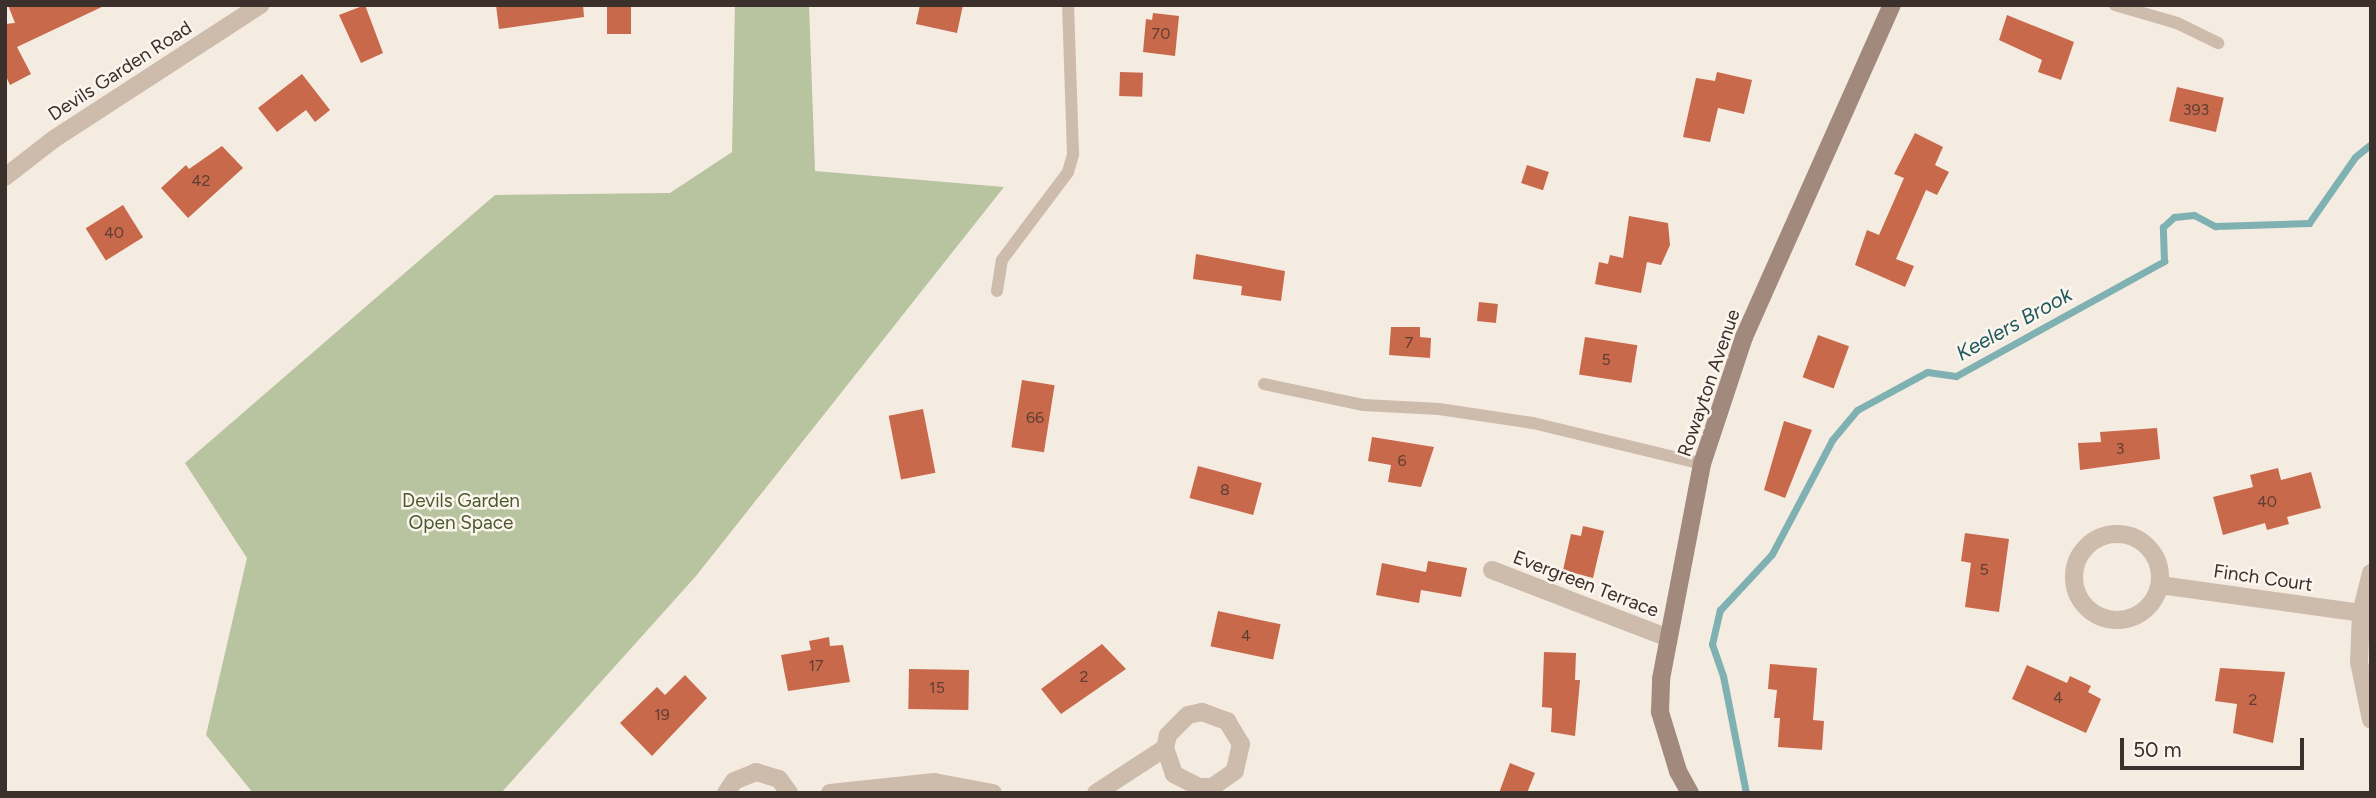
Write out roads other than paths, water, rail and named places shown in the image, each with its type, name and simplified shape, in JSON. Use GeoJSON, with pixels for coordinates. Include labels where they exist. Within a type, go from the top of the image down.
{"type":"FeatureCollection","features":[{"type":"Feature","properties":{"kind":"street","name":"Devils Garden Road"},"geometry":{"type":"LineString","coordinates":[[5,177],[54,139],[260,5]]}},
{"type":"Feature","properties":{"kind":"street","name":"Rowayton Avenue"},"geometry":{"type":"LineString","coordinates":[[1690,793],[1678,771],[1660,712],[1666,637],[1702,464],[1744,337],[1892,5]]}},
{"type":"Feature","properties":{"kind":"street"},"geometry":{"type":"LineString","coordinates":[[2117,533],[2145,544],[2155,555],[2160,584],[2154,599],[2138,614],[2116,620],[2101,618],[2079,598],[2074,569],[2089,543],[2117,533]]}},
{"type":"Feature","properties":{"kind":"street","name":"Evergreen Terrace"},"geometry":{"type":"LineString","coordinates":[[1492,570],[1666,637]]}},
{"type":"Feature","properties":{"kind":"street"},"geometry":{"type":"LineString","coordinates":[[2371,573],[2361,613],[2360,662],[2371,720]]}},
{"type":"Feature","properties":{"kind":"street","name":"Finch Court"},"geometry":{"type":"LineString","coordinates":[[2160,584],[2361,613]]}},
{"type":"Feature","properties":{"kind":"street"},"geometry":{"type":"LineString","coordinates":[[1096,793],[1165,748],[1176,723],[1202,712],[1227,720],[1237,731],[1241,758],[1225,781],[1199,787],[1174,774],[1165,748]]}},
{"type":"Feature","properties":{"kind":"street"},"geometry":{"type":"LineString","coordinates":[[726,793],[734,781],[756,772],[779,779],[789,793]]}},
{"type":"Feature","properties":{"kind":"street"},"geometry":{"type":"LineString","coordinates":[[830,793],[934,782],[993,793]]}},
{"type":"Feature","properties":{"kind":"lane"},"geometry":{"type":"LineString","coordinates":[[997,291],[1002,260],[1068,172],[1073,154],[1068,5]]}},
{"type":"Feature","properties":{"kind":"lane"},"geometry":{"type":"LineString","coordinates":[[2115,5],[2178,23],[2218,43]]}},
{"type":"Feature","properties":{"kind":"lane"},"geometry":{"type":"LineString","coordinates":[[1264,384],[1364,405],[1439,409],[1534,422],[1702,464]]}},
{"type":"Feature","properties":{"kind":"waterway","name":"Keelers Brook"},"geometry":{"type":"LineString","coordinates":[[1746,793],[1723,676],[1712,644],[1720,610],[1772,554],[1832,440],[1857,410],[1927,372],[1956,376],[2164,261],[2163,227],[2174,217],[2194,215],[2215,226],[2309,223],[2355,157],[2371,144]]}},
{"type":"Feature","properties":{"kind":"park label","name":"Devils Garden Open Space"},"geometry":{"type":"Point","coordinates":[461,512]}}]}
